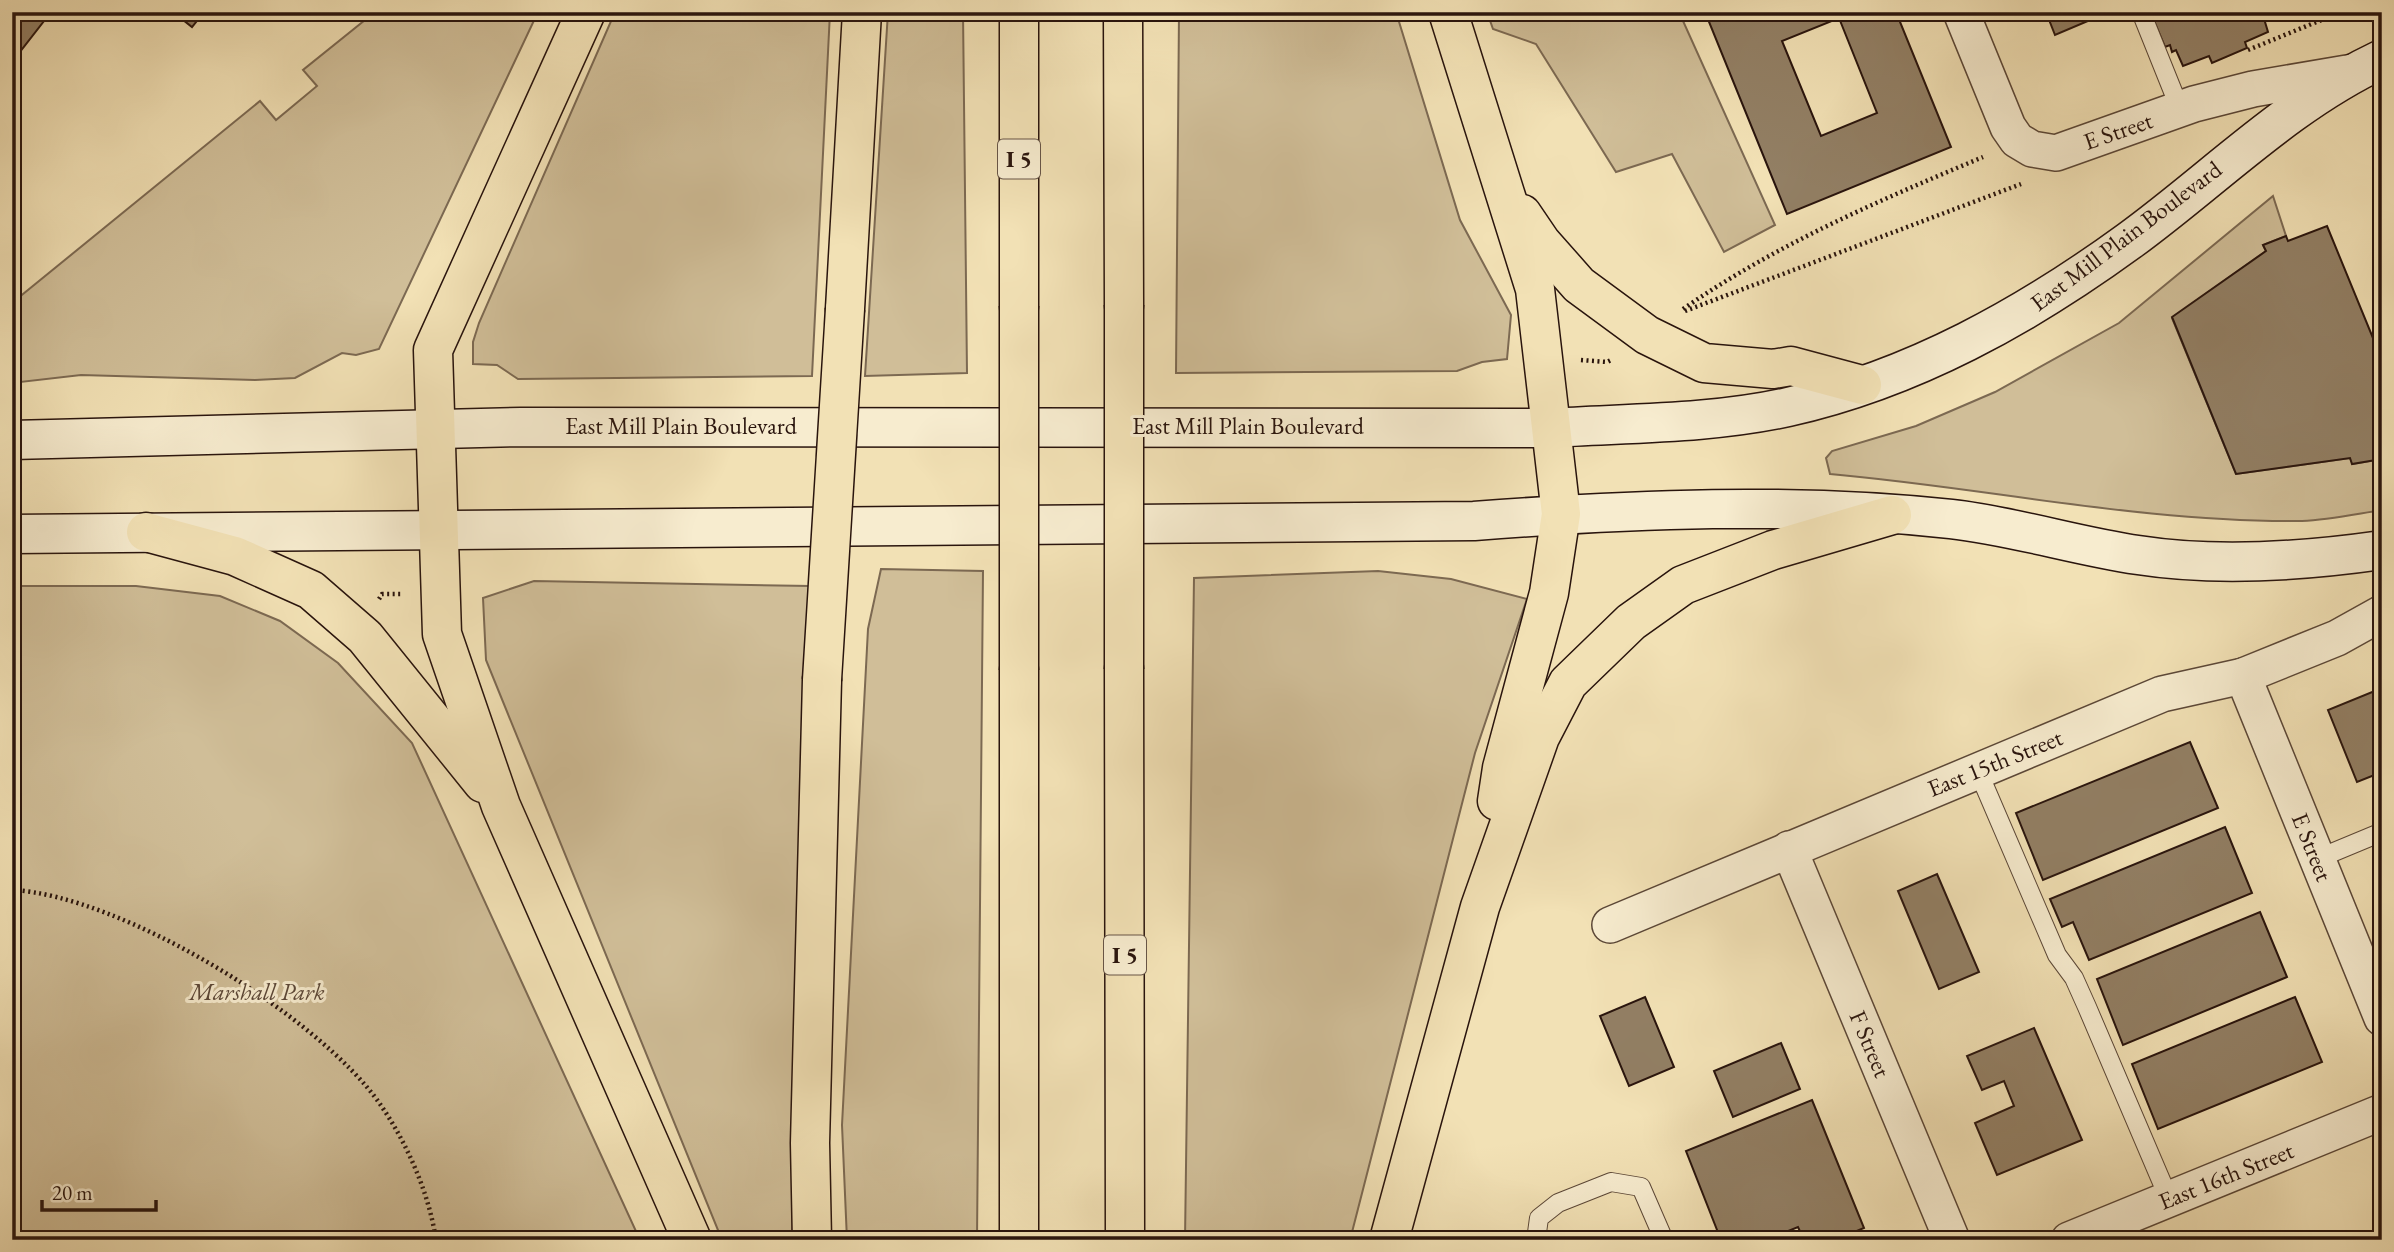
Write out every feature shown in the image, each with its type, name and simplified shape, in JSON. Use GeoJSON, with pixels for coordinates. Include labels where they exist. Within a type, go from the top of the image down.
{"type":"FeatureCollection","features":[{"type":"Feature","properties":{"kind":"highway"},"geometry":{"type":"LineString","coordinates":[[586,12],[433,350],[442,634],[501,806],[692,1240]]}},
{"type":"Feature","properties":{"kind":"highway"},"geometry":{"type":"LineString","coordinates":[[812,1240],[810,1143],[822,680],[862,12]]}},
{"type":"Feature","properties":{"kind":"highway","name":"I 5"},"geometry":{"type":"LineString","coordinates":[[1019,12],[1019,1240]]}},
{"type":"Feature","properties":{"kind":"highway","name":"I 5"},"geometry":{"type":"LineString","coordinates":[[1123,12],[1125,1240]]}},
{"type":"Feature","properties":{"kind":"highway"},"geometry":{"type":"LineString","coordinates":[[1448,12],[1535,289],[1561,514],[1549,593],[1502,768],[1480,907]]}},
{"type":"Feature","properties":{"kind":"highway"},"geometry":{"type":"LineString","coordinates":[[1500,181],[1541,242],[1579,285],[1647,335],[1704,363],[1773,369],[1791,366],[1862,385]]}},
{"type":"Feature","properties":{"kind":"highway"},"geometry":{"type":"LineString","coordinates":[[1389,1240],[1480,907],[1540,737],[1568,682],[1650,605],[1683,585],[1773,550],[1892,515]]}},
{"type":"Feature","properties":{"kind":"highway"},"geometry":{"type":"LineString","coordinates":[[146,532],[235,556],[311,590],[365,637],[501,806]]}},
{"type":"Feature","properties":{"kind":"main road","name":"East Mill Plain Boulevard"},"geometry":{"type":"LineString","coordinates":[[12,440],[434,428],[1550,428],[1720,417],[1788,407],[1862,385],[1952,350],[2026,311],[2130,240],[2305,102],[2369,65]]}},
{"type":"Feature","properties":{"kind":"main road"},"geometry":{"type":"LineString","coordinates":[[12,534],[439,528],[1460,521],[1561,514],[1811,509],[1952,520],[2140,555],[2206,559],[2322,558],[2382,550]]}},
{"type":"Feature","properties":{"kind":"street","name":"E Street"},"geometry":{"type":"LineString","coordinates":[[1961,12],[2008,127],[2017,139],[2032,149],[2056,153],[2180,109],[2253,89],[2369,65]]}},
{"type":"Feature","properties":{"kind":"street","name":"East 15th Street"},"geometry":{"type":"LineString","coordinates":[[1610,925],[2162,694],[2243,676],[2337,638],[2382,613]]}},
{"type":"Feature","properties":{"kind":"street","name":"E Street"},"geometry":{"type":"LineString","coordinates":[[2243,676],[2382,1018]]}},
{"type":"Feature","properties":{"kind":"street","name":"F Street"},"geometry":{"type":"LineString","coordinates":[[1788,849],[1952,1240]]}},
{"type":"Feature","properties":{"kind":"street","name":"East 16th Street"},"geometry":{"type":"LineString","coordinates":[[2069,1240],[2382,1112]]}},
{"type":"Feature","properties":{"kind":"lane"},"geometry":{"type":"LineString","coordinates":[[2141,12],[2180,109]]}},
{"type":"Feature","properties":{"kind":"lane"},"geometry":{"type":"LineString","coordinates":[[1978,771],[2057,955],[2074,978],[2087,1007],[2169,1199]]}},
{"type":"Feature","properties":{"kind":"lane"},"geometry":{"type":"LineString","coordinates":[[2317,859],[2382,832]]}},
{"type":"Feature","properties":{"kind":"lane"},"geometry":{"type":"LineString","coordinates":[[1536,1240],[1539,1218],[1558,1203],[1611,1182],[1641,1187],[1664,1240]]}},
{"type":"Feature","properties":{"kind":"path"},"geometry":{"type":"LineString","coordinates":[[1678,313],[2046,174],[2056,153]]}},
{"type":"Feature","properties":{"kind":"path"},"geometry":{"type":"LineString","coordinates":[[1584,359],[1607,362],[1617,357]]}},
{"type":"Feature","properties":{"kind":"path"},"geometry":{"type":"LineString","coordinates":[[376,602],[382,594],[407,594]]}},
{"type":"Feature","properties":{"kind":"path"},"geometry":{"type":"LineString","coordinates":[[12,890],[39,891],[150,932],[221,970],[295,1020],[358,1076],[381,1105],[418,1178],[432,1216],[436,1240]]}},
{"type":"Feature","properties":{"kind":"green space"},"geometry":{"type":"Polygon","coordinates":[[[375,12],[538,12],[379,349],[356,355],[342,353],[295,378],[255,380],[81,375],[12,383],[12,303],[260,101],[276,120],[317,86],[303,70],[375,12]]]}},
{"type":"Feature","properties":{"kind":"green space"},"geometry":{"type":"Polygon","coordinates":[[[615,12],[830,12],[812,376],[518,379],[497,365],[473,364],[473,342],[479,323],[615,12]]]}},
{"type":"Feature","properties":{"kind":"green space"},"geometry":{"type":"Polygon","coordinates":[[[888,12],[963,12],[967,373],[865,376],[888,12]]]}},
{"type":"Feature","properties":{"kind":"green space"},"geometry":{"type":"Polygon","coordinates":[[[1179,12],[1396,12],[1460,220],[1511,315],[1507,359],[1482,362],[1457,371],[1176,373],[1179,12]]]}},
{"type":"Feature","properties":{"kind":"green space"},"geometry":{"type":"Polygon","coordinates":[[[1487,12],[1679,12],[1775,225],[1724,252],[1672,154],[1616,172],[1536,44],[1493,29],[1487,12]]]}},
{"type":"Feature","properties":{"kind":"green space"},"geometry":{"type":"Polygon","coordinates":[[[2273,196],[2286,236],[2263,245],[2266,251],[2172,318],[2236,474],[2350,458],[2353,464],[2382,459],[2382,510],[2302,521],[2243,520],[2125,511],[1830,474],[1826,458],[1832,451],[1916,426],[1995,392],[2119,323],[2273,196]]]}},
{"type":"Feature","properties":{"kind":"green space"},"geometry":{"type":"Polygon","coordinates":[[[881,569],[983,571],[977,1240],[847,1240],[842,1125],[868,629],[881,569]]]}},
{"type":"Feature","properties":{"kind":"green space"},"geometry":{"type":"Polygon","coordinates":[[[1378,571],[1451,579],[1527,599],[1475,753],[1350,1240],[1185,1240],[1194,578],[1378,571]]]}},
{"type":"Feature","properties":{"kind":"green space"},"geometry":{"type":"Polygon","coordinates":[[[534,581],[810,586],[792,1240],[722,1240],[486,660],[483,598],[534,581]]]}},
{"type":"Feature","properties":{"kind":"green space","name":"Marshall Park"},"geometry":{"type":"Polygon","coordinates":[[[12,586],[136,586],[220,596],[280,621],[338,663],[412,743],[640,1240],[12,1240],[12,586]]]}},
{"type":"Feature","properties":{"kind":"building"},"geometry":{"type":"Polygon","coordinates":[[[12,12],[51,12],[12,62],[12,12]]]}},
{"type":"Feature","properties":{"kind":"building"},"geometry":{"type":"Polygon","coordinates":[[[173,12],[204,12],[192,27],[173,12]]]}},
{"type":"Feature","properties":{"kind":"building"},"geometry":{"type":"Polygon","coordinates":[[[1705,12],[1896,12],[1951,147],[1787,214],[1705,12]],[[1839,18],[1782,41],[1821,136],[1877,113],[1839,18]]]}},
{"type":"Feature","properties":{"kind":"building"},"geometry":{"type":"Polygon","coordinates":[[[2046,12],[2109,12],[2055,35],[2046,12]]]}},
{"type":"Feature","properties":{"kind":"building"},"geometry":{"type":"Polygon","coordinates":[[[2150,12],[2262,12],[2268,32],[2245,42],[2247,48],[2212,63],[2209,56],[2183,66],[2176,50],[2172,52],[2170,45],[2165,47],[2150,12]]]}},
{"type":"Feature","properties":{"kind":"building"},"geometry":{"type":"Polygon","coordinates":[[[2327,226],[2382,360],[2382,459],[2352,464],[2350,458],[2236,474],[2172,317],[2266,251],[2263,245],[2286,236],[2288,241],[2327,226]]]}},
{"type":"Feature","properties":{"kind":"building"},"geometry":{"type":"Polygon","coordinates":[[[2382,688],[2382,772],[2357,782],[2328,710],[2382,688]]]}},
{"type":"Feature","properties":{"kind":"building"},"geometry":{"type":"Polygon","coordinates":[[[2190,742],[2218,808],[2043,880],[2016,813],[2190,742]]]}},
{"type":"Feature","properties":{"kind":"building"},"geometry":{"type":"Polygon","coordinates":[[[2225,827],[2252,893],[2089,960],[2073,922],[2062,927],[2050,899],[2225,827]]]}},
{"type":"Feature","properties":{"kind":"building"},"geometry":{"type":"Polygon","coordinates":[[[1937,874],[1979,972],[1939,989],[1898,891],[1937,874]]]}},
{"type":"Feature","properties":{"kind":"building"},"geometry":{"type":"Polygon","coordinates":[[[2260,912],[2287,977],[2123,1045],[2097,979],[2260,912]]]}},
{"type":"Feature","properties":{"kind":"building"},"geometry":{"type":"Polygon","coordinates":[[[1645,997],[1674,1067],[1629,1086],[1600,1016],[1645,997]]]}},
{"type":"Feature","properties":{"kind":"building"},"geometry":{"type":"Polygon","coordinates":[[[2295,997],[2322,1062],[2158,1129],[2132,1064],[2295,997]]]}},
{"type":"Feature","properties":{"kind":"building"},"geometry":{"type":"Polygon","coordinates":[[[2034,1028],[2082,1140],[1997,1175],[1975,1123],[2014,1106],[2004,1081],[1982,1090],[1967,1056],[2034,1028]]]}},
{"type":"Feature","properties":{"kind":"building"},"geometry":{"type":"Polygon","coordinates":[[[1781,1043],[1800,1089],[1733,1117],[1714,1071],[1781,1043]]]}},
{"type":"Feature","properties":{"kind":"building"},"geometry":{"type":"Polygon","coordinates":[[[1812,1100],[1864,1228],[1835,1240],[1804,1240],[1798,1227],[1766,1240],[1721,1240],[1686,1151],[1812,1100]]]}}]}
